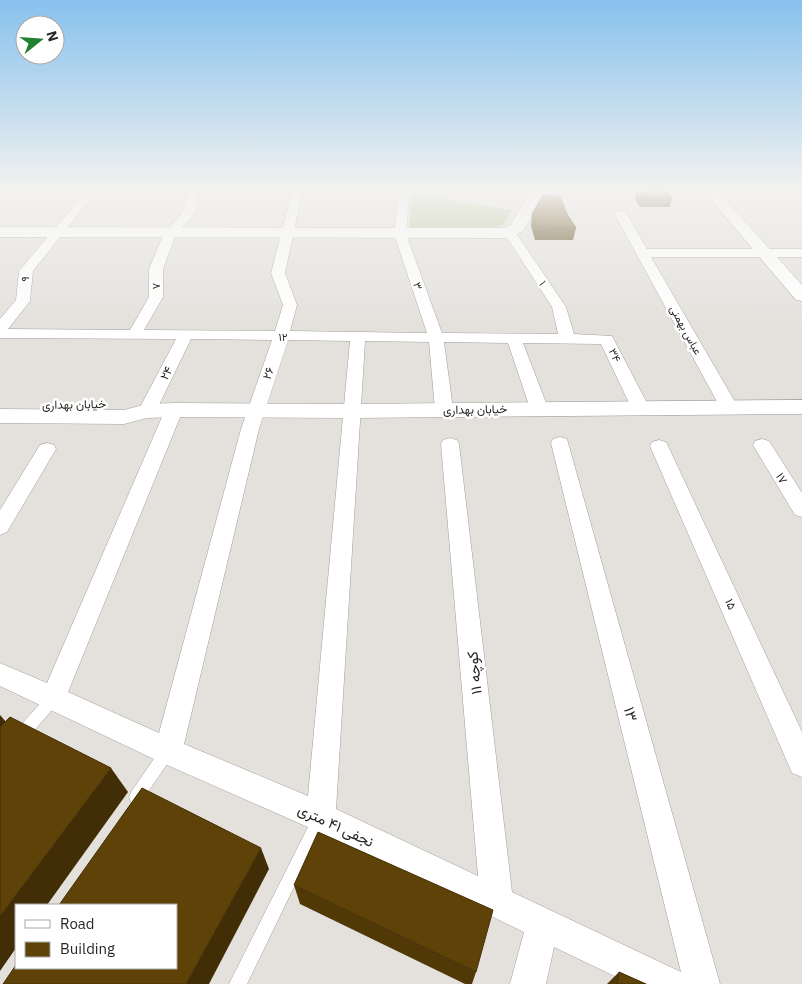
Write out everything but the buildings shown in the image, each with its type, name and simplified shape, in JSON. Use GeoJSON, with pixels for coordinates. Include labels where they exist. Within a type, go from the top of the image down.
{"type":"FeatureCollection","features":[{"type":"Feature","properties":{"kind":"main road"},"geometry":{"type":"LineString","coordinates":[[391,234],[409,234]]}},
{"type":"Feature","properties":{"kind":"street","name":"۹"},"geometry":{"type":"LineString","coordinates":[[0,329],[23,301],[26,271],[58,234]]}},
{"type":"Feature","properties":{"kind":"street","name":"۷"},"geometry":{"type":"LineString","coordinates":[[134,335],[156,297],[156,269],[170,234]]}},
{"type":"Feature","properties":{"kind":"street","name":"۲۶"},"geometry":{"type":"LineString","coordinates":[[168,751],[256,410],[290,305],[278,273],[288,234]]}},
{"type":"Feature","properties":{"kind":"street","name":"۳"},"geometry":{"type":"LineString","coordinates":[[400,234],[436,338],[444,409]]}},
{"type":"Feature","properties":{"kind":"street","name":"۱"},"geometry":{"type":"LineString","coordinates":[[511,234],[559,307],[567,338]]}},
{"type":"Feature","properties":{"kind":"street","name":"عباس بهمنی"},"geometry":{"type":"LineString","coordinates":[[632,234],[728,407]]}},
{"type":"Feature","properties":{"kind":"street"},"geometry":{"type":"LineString","coordinates":[[748,234],[802,296]]}},
{"type":"Feature","properties":{"kind":"street"},"geometry":{"type":"LineString","coordinates":[[643,253],[802,253]]}},
{"type":"Feature","properties":{"kind":"street","name":"۱۲"},"geometry":{"type":"LineString","coordinates":[[0,333],[281,337],[567,338]]}},
{"type":"Feature","properties":{"kind":"street","name":"۲۴"},"geometry":{"type":"LineString","coordinates":[[147,411],[184,336]]}},
{"type":"Feature","properties":{"kind":"street"},"geometry":{"type":"LineString","coordinates":[[321,817],[358,337]]}},
{"type":"Feature","properties":{"kind":"street"},"geometry":{"type":"LineString","coordinates":[[514,338],[539,408]]}},
{"type":"Feature","properties":{"kind":"street","name":"۳۴"},"geometry":{"type":"LineString","coordinates":[[567,338],[607,339],[640,407]]}},
{"type":"Feature","properties":{"kind":"street","name":"خیابان بهداری"},"geometry":{"type":"LineString","coordinates":[[0,405],[132,403],[147,411]]}},
{"type":"Feature","properties":{"kind":"street","name":"خیابان بهداری"},"geometry":{"type":"LineString","coordinates":[[0,416],[124,417],[147,411],[174,410],[353,411],[802,407]]}},
{"type":"Feature","properties":{"kind":"street"},"geometry":{"type":"LineString","coordinates":[[54,698],[174,410]]}},
{"type":"Feature","properties":{"kind":"street","name":"۱۳"},"geometry":{"type":"LineString","coordinates":[[560,443],[702,984]]}},
{"type":"Feature","properties":{"kind":"street","name":"کوچه ۱۱"},"geometry":{"type":"LineString","coordinates":[[450,444],[497,902]]}},
{"type":"Feature","properties":{"kind":"street","name":"۱۷"},"geometry":{"type":"LineString","coordinates":[[762,445],[802,510]]}},
{"type":"Feature","properties":{"kind":"street","name":"۱۵"},"geometry":{"type":"LineString","coordinates":[[659,446],[802,763]]}},
{"type":"Feature","properties":{"kind":"street"},"geometry":{"type":"LineString","coordinates":[[0,526],[47,449]]}},
{"type":"Feature","properties":{"kind":"street","name":"نجفی ۴۱ متری"},"geometry":{"type":"LineString","coordinates":[[0,674],[168,751],[321,817],[669,984]]}},
{"type":"Feature","properties":{"kind":"street"},"geometry":{"type":"LineString","coordinates":[[528,984],[543,924]]}},
{"type":"Feature","properties":{"kind":"lane"},"geometry":{"type":"LineString","coordinates":[[12,746],[54,698]]}},
{"type":"Feature","properties":{"kind":"lane"},"geometry":{"type":"LineString","coordinates":[[129,808],[168,751]]}},
{"type":"Feature","properties":{"kind":"lane"},"geometry":{"type":"LineString","coordinates":[[238,984],[321,817]]}}]}
